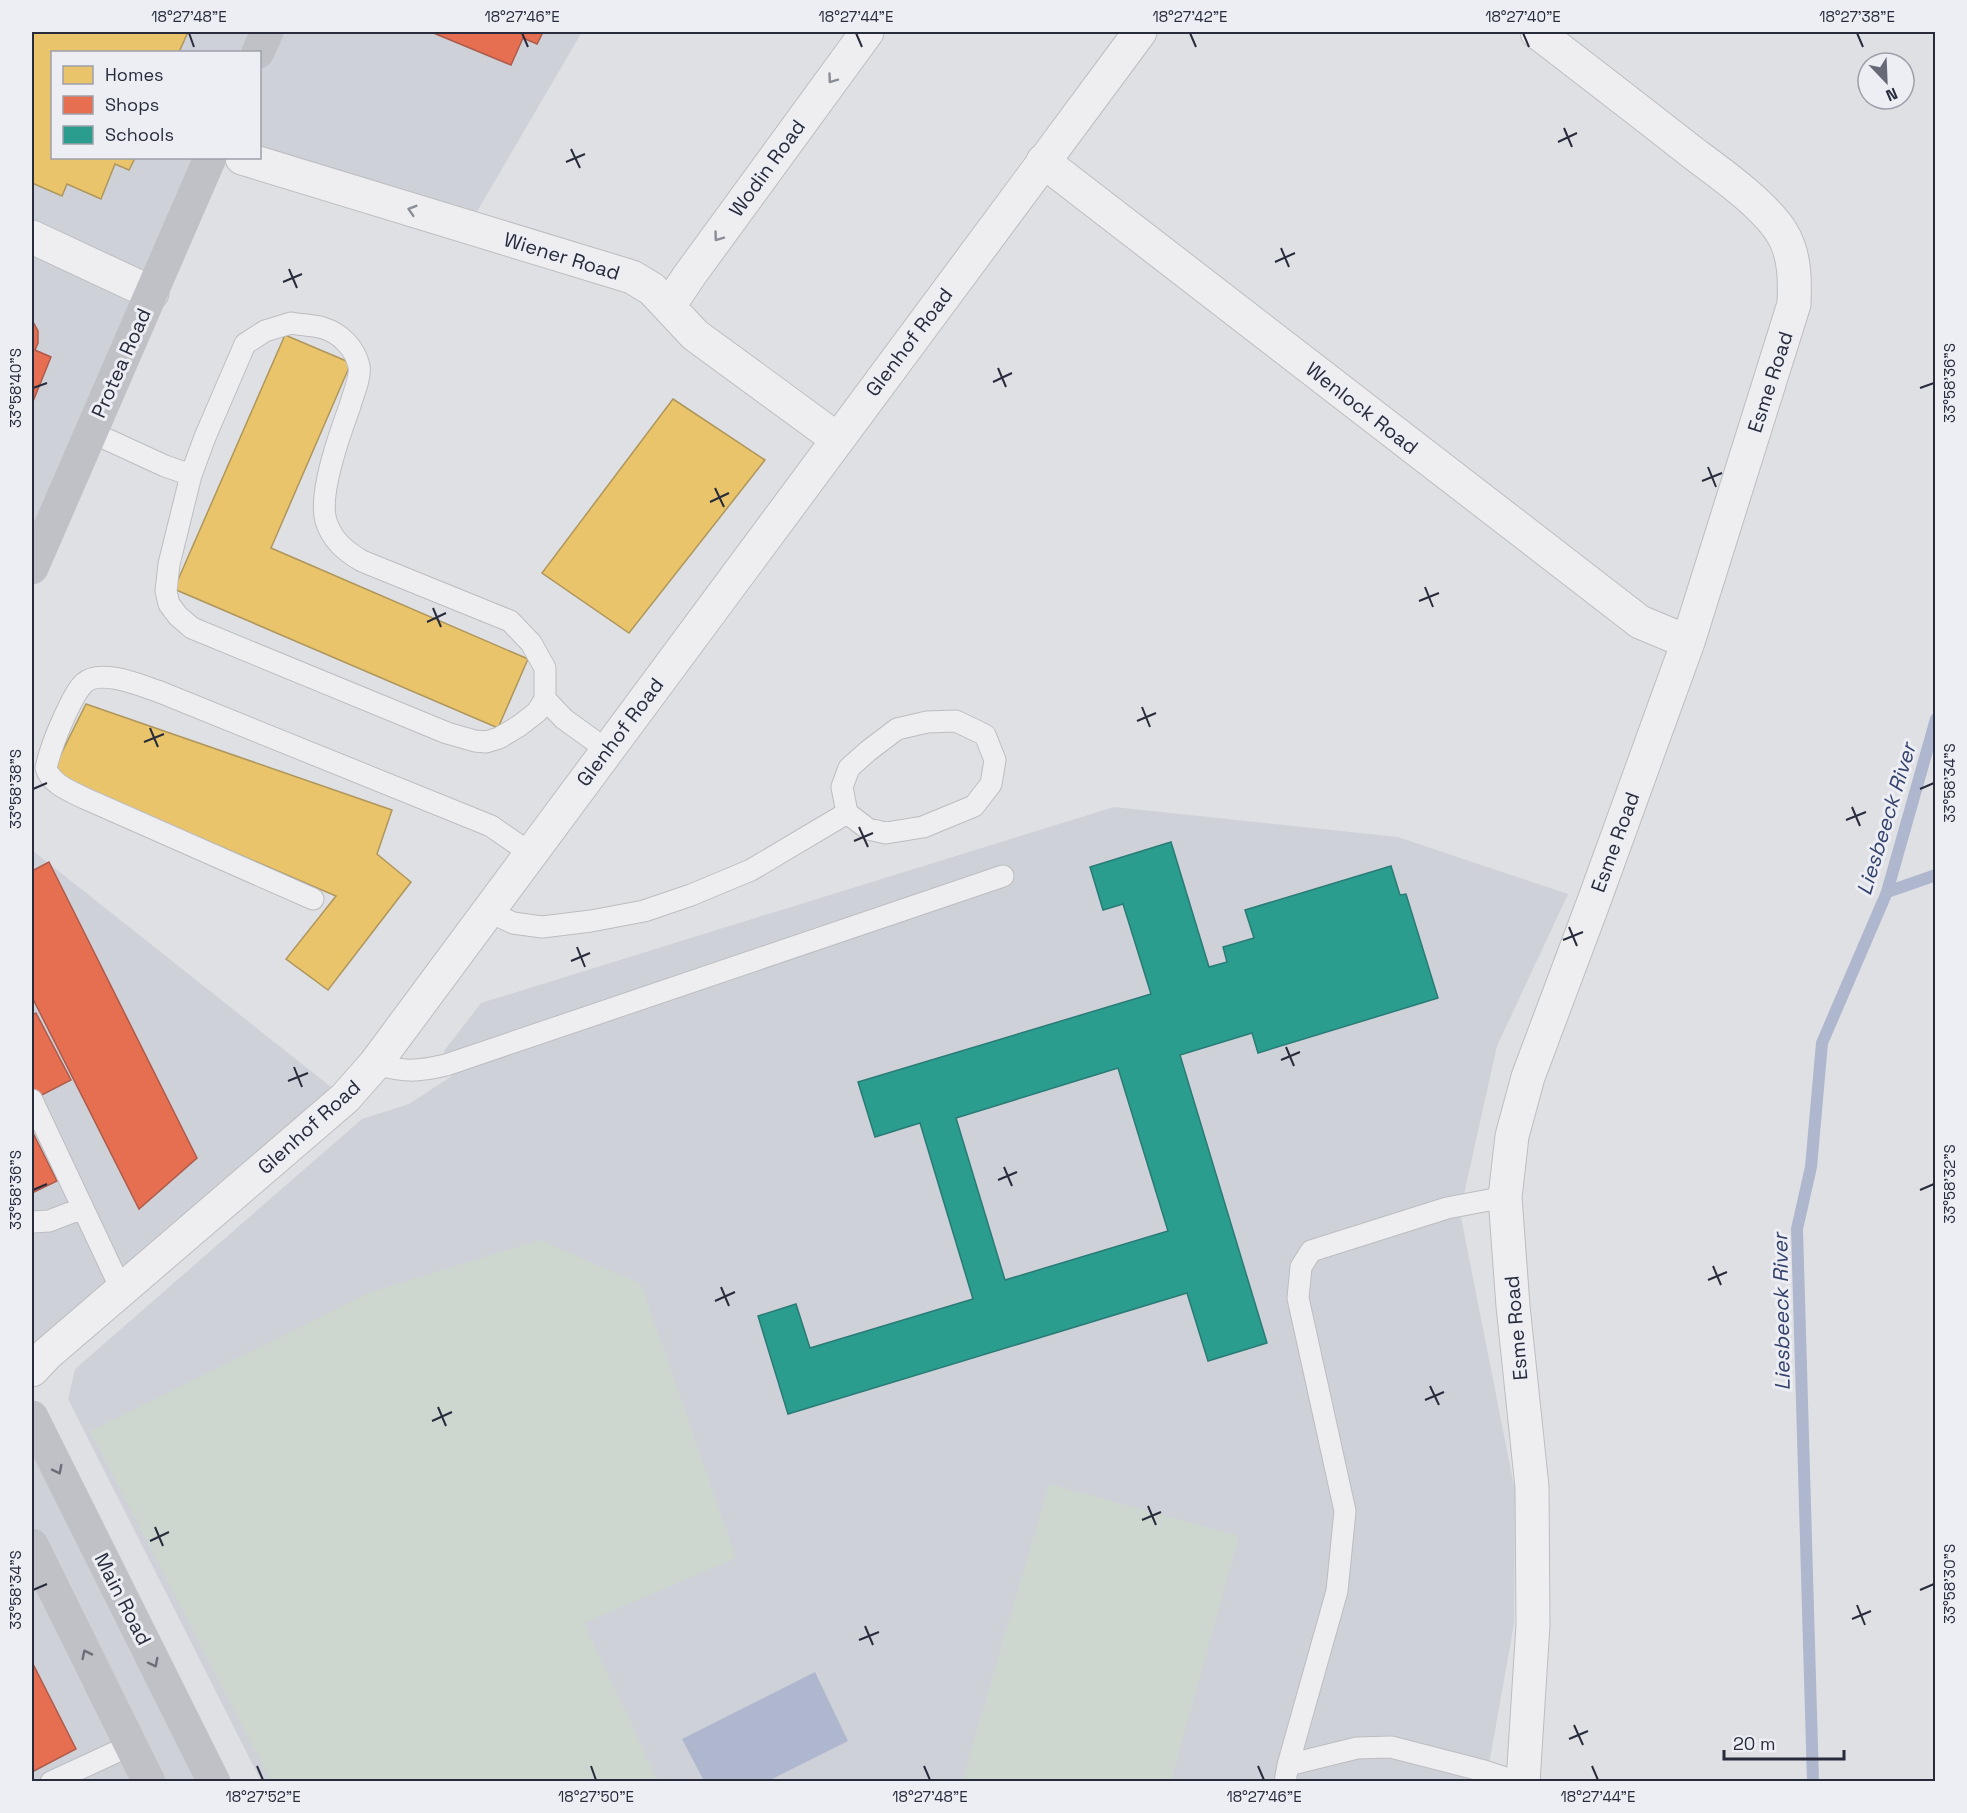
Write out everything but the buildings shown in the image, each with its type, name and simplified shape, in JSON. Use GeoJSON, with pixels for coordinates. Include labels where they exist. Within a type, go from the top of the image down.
{"type":"FeatureCollection","features":[{"type":"Feature","properties":{"kind":"main road"},"geometry":{"type":"LineString","coordinates":[[258,51],[267,32]]}},
{"type":"Feature","properties":{"kind":"main road","name":"Protea Road"},"geometry":{"type":"LineString","coordinates":[[32,568],[210,159]]}},
{"type":"Feature","properties":{"kind":"main road","name":"Main Road"},"geometry":{"type":"LineString","coordinates":[[32,1417],[214,1782]]}},
{"type":"Feature","properties":{"kind":"main road"},"geometry":{"type":"LineString","coordinates":[[32,1545],[149,1782]]}},
{"type":"Feature","properties":{"kind":"street","name":"Wodin Road"},"geometry":{"type":"LineString","coordinates":[[669,306],[867,32]]}},
{"type":"Feature","properties":{"kind":"street","name":"Glenhof Road"},"geometry":{"type":"LineString","coordinates":[[32,1370],[47,1354],[345,1098],[375,1064],[1140,32]]}},
{"type":"Feature","properties":{"kind":"street","name":"Esme Road"},"geometry":{"type":"LineString","coordinates":[[1523,1782],[1533,1625],[1532,1487],[1505,1197],[1512,1136],[1527,1077],[1688,642],[1794,304],[1796,278],[1783,233],[1768,215],[1731,182],[1537,32]]}},
{"type":"Feature","properties":{"kind":"street","name":"Wiener Road"},"geometry":{"type":"LineString","coordinates":[[245,159],[632,277],[652,289],[695,334],[837,439]]}},
{"type":"Feature","properties":{"kind":"street","name":"Wenlock Road"},"geometry":{"type":"LineString","coordinates":[[1043,161],[1640,622],[1688,642]]}},
{"type":"Feature","properties":{"kind":"street"},"geometry":{"type":"LineString","coordinates":[[32,237],[152,293]]}},
{"type":"Feature","properties":{"kind":"lane"},"geometry":{"type":"LineString","coordinates":[[291,323],[322,327],[338,335],[354,351],[359,368],[354,393],[338,441],[326,490],[326,520],[335,540],[345,551],[362,561],[510,621],[531,643],[545,668],[545,699],[537,712],[499,738],[486,742],[475,741],[447,733],[192,628],[178,616],[169,604],[166,591],[169,564],[191,475],[204,436],[245,344],[265,331],[291,323]]}},
{"type":"Feature","properties":{"kind":"lane"},"geometry":{"type":"LineString","coordinates":[[91,432],[165,466],[191,475]]}},
{"type":"Feature","properties":{"kind":"lane"},"geometry":{"type":"LineString","coordinates":[[312,899],[69,790],[52,779],[39,766],[75,695],[84,683],[91,679],[121,679],[171,696],[491,826],[530,853]]}},
{"type":"Feature","properties":{"kind":"lane"},"geometry":{"type":"LineString","coordinates":[[545,699],[564,718],[607,750]]}},
{"type":"Feature","properties":{"kind":"lane"},"geometry":{"type":"LineString","coordinates":[[956,721],[985,735],[995,760],[991,784],[974,806],[923,827],[886,833],[868,829],[847,813],[842,787],[849,768],[897,729],[927,722],[956,721]]}},
{"type":"Feature","properties":{"kind":"lane"},"geometry":{"type":"LineString","coordinates":[[488,911],[513,923],[542,927],[644,911],[691,896],[750,870],[847,813]]}},
{"type":"Feature","properties":{"kind":"lane"},"geometry":{"type":"LineString","coordinates":[[375,1064],[399,1071],[422,1071],[446,1065],[1003,876]]}},
{"type":"Feature","properties":{"kind":"lane"},"geometry":{"type":"LineString","coordinates":[[32,1100],[122,1291]]}},
{"type":"Feature","properties":{"kind":"lane"},"geometry":{"type":"LineString","coordinates":[[1286,1773],[1337,1591],[1345,1511],[1298,1298],[1301,1267],[1311,1251],[1319,1248],[1447,1208],[1505,1197]]}},
{"type":"Feature","properties":{"kind":"lane"},"geometry":{"type":"LineString","coordinates":[[32,1222],[49,1221],[83,1209]]}},
{"type":"Feature","properties":{"kind":"lane"},"geometry":{"type":"LineString","coordinates":[[51,1782],[131,1745]]}},
{"type":"Feature","properties":{"kind":"lane"},"geometry":{"type":"LineString","coordinates":[[1286,1773],[1357,1748],[1391,1747],[1517,1782]]}},
{"type":"Feature","properties":{"kind":"shaded area"},"geometry":{"type":"Polygon","coordinates":[[[32,32],[582,32],[468,227],[261,158],[261,51],[51,51],[51,159],[210,159],[32,568],[32,32]]]}},
{"type":"Feature","properties":{"kind":"shaded area"},"geometry":{"type":"Polygon","coordinates":[[[1114,807],[1398,837],[1568,894],[1497,1046],[1460,1212],[1515,1491],[1514,1624],[1486,1781],[261,1781],[68,1399],[75,1369],[362,1119],[409,1104],[452,1076],[444,1051],[481,1003],[1114,807]]]}},
{"type":"Feature","properties":{"kind":"shaded area"},"geometry":{"type":"Polygon","coordinates":[[[32,850],[345,1098],[32,1370],[32,850]]]}},
{"type":"Feature","properties":{"kind":"shaded area"},"geometry":{"type":"Polygon","coordinates":[[[540,1240],[641,1284],[736,1558],[584,1623],[658,1781],[271,1781],[90,1431],[371,1292],[540,1240]]]}},
{"type":"Feature","properties":{"kind":"shaded area"},"geometry":{"type":"Polygon","coordinates":[[[32,1417],[214,1781],[32,1781],[32,1417]]]}},
{"type":"Feature","properties":{"kind":"shaded area"},"geometry":{"type":"Polygon","coordinates":[[[1049,1484],[1239,1536],[1171,1781],[962,1781],[1049,1484]]]}},
{"type":"Feature","properties":{"kind":"water"},"geometry":{"type":"Polygon","coordinates":[[[815,1672],[848,1741],[768,1781],[704,1781],[682,1739],[815,1672]]]}},
{"type":"Feature","properties":{"kind":"waterway","name":"Liesbeeck River"},"geometry":{"type":"LineString","coordinates":[[1813,1782],[1797,1229],[1811,1167],[1822,1043],[1887,892],[1936,719]]}},
{"type":"Feature","properties":{"kind":"waterway"},"geometry":{"type":"LineString","coordinates":[[1887,892],[1936,875]]}}]}
